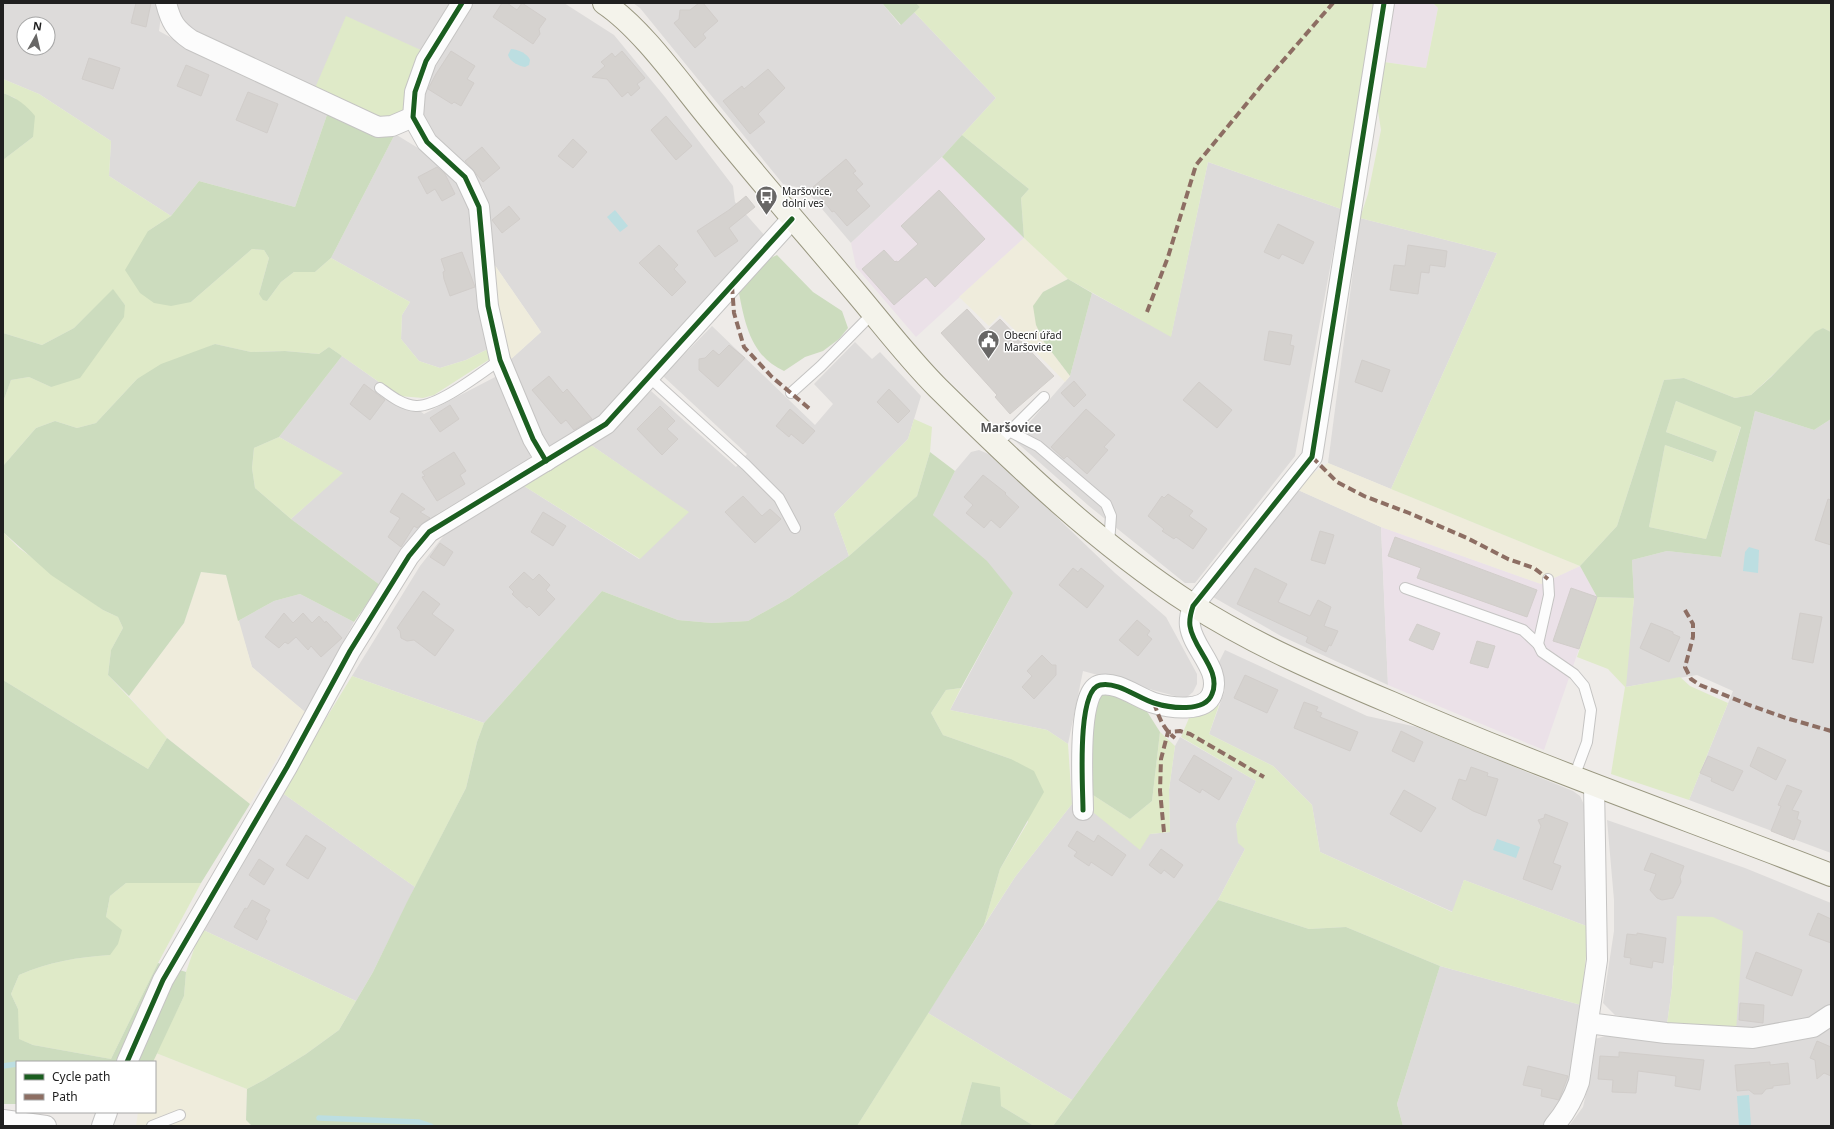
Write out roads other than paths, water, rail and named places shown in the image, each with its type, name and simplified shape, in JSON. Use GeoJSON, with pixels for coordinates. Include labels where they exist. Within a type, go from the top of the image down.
{"type":"FeatureCollection","features":[{"type":"Feature","properties":{"kind":"main road"},"geometry":{"type":"LineString","coordinates":[[604,3],[632,27],[658,56],[792,219],[934,384],[1002,438],[1037,482],[1109,544],[1193,606],[1254,640],[1340,681],[1442,725],[1594,785],[1831,875]]}},
{"type":"Feature","properties":{"kind":"street"},"geometry":{"type":"LineString","coordinates":[[166,3],[171,19],[178,31],[191,40],[378,127],[392,126],[413,117]]}},
{"type":"Feature","properties":{"kind":"street"},"geometry":{"type":"LineString","coordinates":[[462,3],[426,61],[415,92],[413,117],[427,142],[465,177],[479,206],[488,306],[500,360],[533,438],[546,461]]}},
{"type":"Feature","properties":{"kind":"street"},"geometry":{"type":"LineString","coordinates":[[1083,810],[1083,721],[1087,700],[1094,688],[1101,684],[1118,687],[1154,703],[1182,707],[1198,707],[1212,694],[1214,680],[1209,666],[1192,637],[1189,626],[1193,606],[1312,457],[1384,3]]}},
{"type":"Feature","properties":{"kind":"street"},"geometry":{"type":"LineString","coordinates":[[127,1061],[163,980],[287,767],[350,651],[409,556],[430,532],[456,514],[606,424],[792,219]]}},
{"type":"Feature","properties":{"kind":"street"},"geometry":{"type":"LineString","coordinates":[[1554,1126],[1574,1099],[1579,1082],[1597,960],[1594,785]]}},
{"type":"Feature","properties":{"kind":"street"},"geometry":{"type":"LineString","coordinates":[[1588,1023],[1666,1033],[1753,1038],[1813,1026],[1831,1015]]}},
{"type":"Feature","properties":{"kind":"street"},"geometry":{"type":"LineString","coordinates":[[102,1126],[107,1113]]}},
{"type":"Feature","properties":{"kind":"street"},"geometry":{"type":"LineString","coordinates":[[3,1120],[46,1126]]}},
{"type":"Feature","properties":{"kind":"lane"},"geometry":{"type":"LineString","coordinates":[[791,393],[821,366],[873,313]]}},
{"type":"Feature","properties":{"kind":"lane"},"geometry":{"type":"LineString","coordinates":[[380,388],[393,398],[408,404],[416,406],[431,404],[500,360]]}},
{"type":"Feature","properties":{"kind":"lane"},"geometry":{"type":"LineString","coordinates":[[649,377],[746,465],[779,498],[794,528]]}},
{"type":"Feature","properties":{"kind":"lane"},"geometry":{"type":"LineString","coordinates":[[1002,438],[1044,397]]}},
{"type":"Feature","properties":{"kind":"lane"},"geometry":{"type":"LineString","coordinates":[[1002,438],[1038,446],[1106,504],[1111,516],[1109,544]]}},
{"type":"Feature","properties":{"kind":"lane"},"geometry":{"type":"LineString","coordinates":[[1538,644],[1549,596],[1548,579]]}},
{"type":"Feature","properties":{"kind":"lane"},"geometry":{"type":"LineString","coordinates":[[1405,588],[1523,630],[1538,644],[1542,652],[1574,674],[1584,686],[1591,710],[1587,742],[1574,777]]}},
{"type":"Feature","properties":{"kind":"lane"},"geometry":{"type":"LineString","coordinates":[[152,1126],[180,1115]]}},
{"type":"Feature","properties":{"kind":"water"},"geometry":{"type":"Polygon","coordinates":[[[511,49],[525,54],[530,60],[529,65],[525,67],[513,62],[508,55],[511,49]]]}},
{"type":"Feature","properties":{"kind":"water"},"geometry":{"type":"Polygon","coordinates":[[[615,210],[628,226],[620,232],[607,217],[615,210]]]}},
{"type":"Feature","properties":{"kind":"water"},"geometry":{"type":"Polygon","coordinates":[[[1749,547],[1759,550],[1758,573],[1743,571],[1745,552],[1749,547]]]}},
{"type":"Feature","properties":{"kind":"water"},"geometry":{"type":"Polygon","coordinates":[[[1497,839],[1520,847],[1516,858],[1493,850],[1497,839]]]}},
{"type":"Feature","properties":{"kind":"water"},"geometry":{"type":"Polygon","coordinates":[[[1749,1095],[1751,1125],[1739,1126],[1737,1096],[1749,1095]]]}},
{"type":"Feature","properties":{"kind":"waterway"},"geometry":{"type":"LineString","coordinates":[[3,1066],[16,1064]]}},
{"type":"Feature","properties":{"kind":"waterway"},"geometry":{"type":"LineString","coordinates":[[319,1118],[419,1122],[431,1126]]}},
{"type":"Feature","properties":{"kind":"place","name":"Maršovice, dolní ves"},"geometry":{"type":"Point","coordinates":[766,216]}},
{"type":"Feature","properties":{"kind":"place","name":"Obecní úřad Maršovice"},"geometry":{"type":"Point","coordinates":[989,360]}},
{"type":"Feature","properties":{"kind":"district","name":"Maršovice"},"geometry":{"type":"Point","coordinates":[1011,428]}}]}
